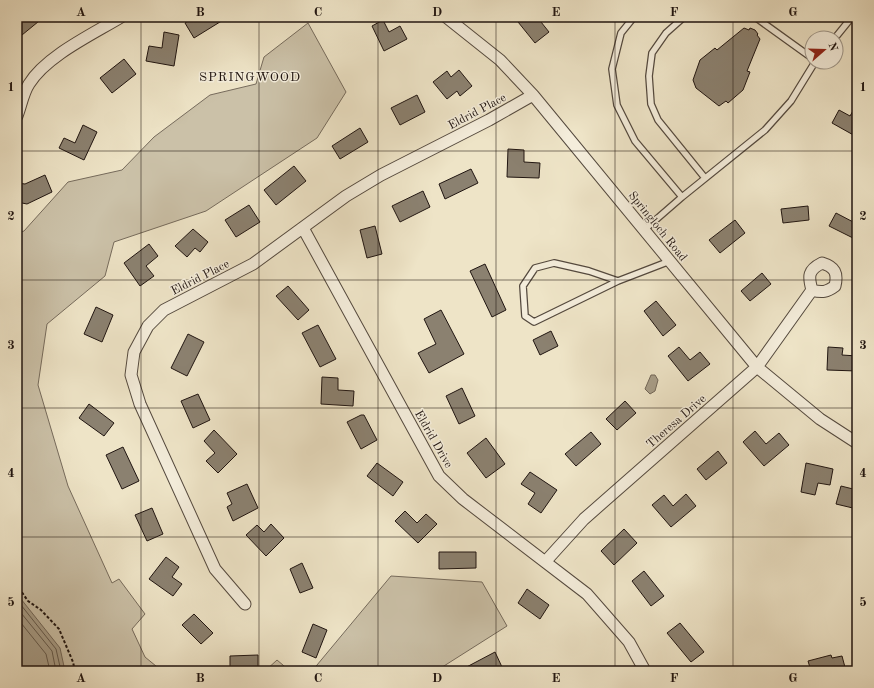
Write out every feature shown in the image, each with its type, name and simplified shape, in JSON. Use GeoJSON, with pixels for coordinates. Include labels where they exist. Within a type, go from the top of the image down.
{"type":"FeatureCollection","features":[{"type":"Feature","properties":{"kind":"street"},"geometry":{"type":"LineString","coordinates":[[17,116],[29,84],[40,71],[59,55],[121,17]]}},
{"type":"Feature","properties":{"kind":"street","name":"Springloch Road"},"geometry":{"type":"LineString","coordinates":[[446,17],[500,60],[533,95],[757,367],[820,419],[857,442]]}},
{"type":"Feature","properties":{"kind":"street","name":"Eldrid Place"},"geometry":{"type":"LineString","coordinates":[[245,604],[215,569],[140,404],[131,375],[134,352],[148,326],[164,310],[253,264],[346,196],[381,174],[489,120],[533,95]]}},
{"type":"Feature","properties":{"kind":"street","name":"Eldrid Drive"},"geometry":{"type":"LineString","coordinates":[[303,228],[439,476],[463,500],[587,594],[629,642],[645,671]]}},
{"type":"Feature","properties":{"kind":"street","name":"Theresa Drive"},"geometry":{"type":"LineString","coordinates":[[545,562],[584,519],[757,367],[812,290]]}},
{"type":"Feature","properties":{"kind":"lane"},"geometry":{"type":"LineString","coordinates":[[634,17],[621,33],[612,70],[617,105],[635,140],[682,197]]}},
{"type":"Feature","properties":{"kind":"lane"},"geometry":{"type":"LineString","coordinates":[[684,17],[666,33],[652,53],[649,76],[651,104],[658,120],[706,178]]}},
{"type":"Feature","properties":{"kind":"lane"},"geometry":{"type":"LineString","coordinates":[[755,17],[804,52]]}},
{"type":"Feature","properties":{"kind":"lane"},"geometry":{"type":"LineString","coordinates":[[841,30],[852,17]]}},
{"type":"Feature","properties":{"kind":"lane"},"geometry":{"type":"LineString","coordinates":[[644,230],[682,197],[765,130],[791,101],[810,70]]}},
{"type":"Feature","properties":{"kind":"lane"},"geometry":{"type":"LineString","coordinates":[[618,281],[589,271],[554,263],[535,268],[523,286],[525,316],[534,322],[618,281],[670,261]]}},
{"type":"Feature","properties":{"kind":"path"},"geometry":{"type":"LineString","coordinates":[[17,573],[21,591],[28,601],[41,610],[59,629],[73,662],[75,671]]}},
{"type":"Feature","properties":{"kind":"shaded area"},"geometry":{"type":"Polygon","coordinates":[[[308,23],[346,92],[317,138],[206,211],[114,242],[105,276],[47,324],[38,385],[68,486],[112,583],[119,579],[145,614],[132,629],[145,657],[162,671],[17,671],[17,234],[24,231],[68,182],[122,170],[154,137],[210,95],[256,84],[264,57],[308,23]]]}},
{"type":"Feature","properties":{"kind":"shaded area"},"geometry":{"type":"Polygon","coordinates":[[[391,576],[482,582],[507,626],[436,671],[312,671],[391,576]]]}},
{"type":"Feature","properties":{"kind":"shaded area"},"geometry":{"type":"Polygon","coordinates":[[[277,660],[290,671],[265,671],[277,660]]]}},
{"type":"Feature","properties":{"kind":"water"},"geometry":{"type":"Polygon","coordinates":[[[651,375],[655,375],[658,380],[655,391],[650,394],[645,389],[651,375]]]}},
{"type":"Feature","properties":{"kind":"water"},"geometry":{"type":"Polygon","coordinates":[[[17,594],[60,648],[65,671],[17,671],[17,594]]]}},
{"type":"Feature","properties":{"kind":"building"},"geometry":{"type":"Polygon","coordinates":[[[17,17],[44,17],[22,35],[17,28],[17,17]]]}},
{"type":"Feature","properties":{"kind":"building"},"geometry":{"type":"Polygon","coordinates":[[[194,17],[228,17],[194,38],[185,23],[194,17]]]}},
{"type":"Feature","properties":{"kind":"building"},"geometry":{"type":"Polygon","coordinates":[[[514,17],[537,17],[549,32],[535,43],[514,17]]]}},
{"type":"Feature","properties":{"kind":"building"},"geometry":{"type":"Polygon","coordinates":[[[383,20],[389,32],[400,26],[407,39],[384,51],[372,26],[383,20]]]}},
{"type":"Feature","properties":{"kind":"building"},"geometry":{"type":"Polygon","coordinates":[[[744,28],[755,30],[760,39],[747,71],[750,72],[743,90],[728,103],[726,101],[719,106],[696,88],[693,80],[700,60],[715,48],[717,50],[744,28]]]}},
{"type":"Feature","properties":{"kind":"building"},"geometry":{"type":"Polygon","coordinates":[[[164,32],[179,35],[174,66],[146,61],[149,46],[162,48],[164,32]]]}},
{"type":"Feature","properties":{"kind":"building"},"geometry":{"type":"Polygon","coordinates":[[[124,59],[136,74],[112,93],[100,78],[124,59]]]}},
{"type":"Feature","properties":{"kind":"building"},"geometry":{"type":"Polygon","coordinates":[[[459,70],[472,86],[460,96],[457,91],[447,99],[433,82],[447,71],[451,77],[459,70]]]}},
{"type":"Feature","properties":{"kind":"building"},"geometry":{"type":"Polygon","coordinates":[[[417,95],[425,112],[400,125],[391,108],[417,95]]]}},
{"type":"Feature","properties":{"kind":"building"},"geometry":{"type":"Polygon","coordinates":[[[857,104],[857,137],[832,123],[839,110],[850,116],[857,104]]]}},
{"type":"Feature","properties":{"kind":"building"},"geometry":{"type":"Polygon","coordinates":[[[83,125],[97,132],[84,160],[59,148],[64,138],[75,143],[83,125]]]}},
{"type":"Feature","properties":{"kind":"building"},"geometry":{"type":"Polygon","coordinates":[[[360,128],[368,142],[340,159],[332,146],[360,128]]]}},
{"type":"Feature","properties":{"kind":"building"},"geometry":{"type":"Polygon","coordinates":[[[508,149],[524,150],[524,162],[540,163],[539,178],[507,177],[508,149]]]}},
{"type":"Feature","properties":{"kind":"building"},"geometry":{"type":"Polygon","coordinates":[[[294,166],[306,181],[276,205],[264,190],[294,166]]]}},
{"type":"Feature","properties":{"kind":"building"},"geometry":{"type":"Polygon","coordinates":[[[471,169],[478,183],[445,199],[439,184],[471,169]]]}},
{"type":"Feature","properties":{"kind":"building"},"geometry":{"type":"Polygon","coordinates":[[[45,175],[52,192],[27,204],[17,202],[17,183],[25,184],[45,175]]]}},
{"type":"Feature","properties":{"kind":"building"},"geometry":{"type":"Polygon","coordinates":[[[423,191],[430,207],[400,222],[392,206],[423,191]]]}},
{"type":"Feature","properties":{"kind":"building"},"geometry":{"type":"Polygon","coordinates":[[[249,205],[260,222],[236,237],[225,220],[249,205]]]}},
{"type":"Feature","properties":{"kind":"building"},"geometry":{"type":"Polygon","coordinates":[[[808,206],[809,220],[783,223],[781,209],[808,206]]]}},
{"type":"Feature","properties":{"kind":"building"},"geometry":{"type":"Polygon","coordinates":[[[836,213],[857,224],[857,240],[829,226],[836,213]]]}},
{"type":"Feature","properties":{"kind":"building"},"geometry":{"type":"Polygon","coordinates":[[[735,220],[745,233],[720,253],[709,240],[735,220]]]}},
{"type":"Feature","properties":{"kind":"building"},"geometry":{"type":"Polygon","coordinates":[[[375,226],[382,254],[367,258],[360,230],[375,226]]]}},
{"type":"Feature","properties":{"kind":"building"},"geometry":{"type":"Polygon","coordinates":[[[193,229],[208,242],[200,252],[195,248],[187,257],[175,246],[193,229]]]}},
{"type":"Feature","properties":{"kind":"building"},"geometry":{"type":"Polygon","coordinates":[[[149,244],[158,256],[146,266],[154,276],[140,286],[124,263],[149,244]]]}},
{"type":"Feature","properties":{"kind":"building"},"geometry":{"type":"Polygon","coordinates":[[[485,264],[506,310],[492,317],[470,271],[485,264]]]}},
{"type":"Feature","properties":{"kind":"building"},"geometry":{"type":"Polygon","coordinates":[[[762,273],[771,284],[750,301],[741,291],[762,273]]]}},
{"type":"Feature","properties":{"kind":"building"},"geometry":{"type":"Polygon","coordinates":[[[288,286],[309,310],[298,320],[276,296],[288,286]]]}},
{"type":"Feature","properties":{"kind":"building"},"geometry":{"type":"Polygon","coordinates":[[[656,301],[676,325],[663,336],[644,311],[656,301]]]}},
{"type":"Feature","properties":{"kind":"building"},"geometry":{"type":"Polygon","coordinates":[[[96,307],[113,315],[102,342],[84,334],[96,307]]]}},
{"type":"Feature","properties":{"kind":"building"},"geometry":{"type":"Polygon","coordinates":[[[441,310],[464,354],[429,373],[418,353],[436,344],[424,319],[441,310]]]}},
{"type":"Feature","properties":{"kind":"building"},"geometry":{"type":"Polygon","coordinates":[[[318,325],[336,359],[320,367],[302,333],[318,325]]]}},
{"type":"Feature","properties":{"kind":"building"},"geometry":{"type":"Polygon","coordinates":[[[551,331],[558,346],[540,355],[533,340],[551,331]]]}},
{"type":"Feature","properties":{"kind":"building"},"geometry":{"type":"Polygon","coordinates":[[[188,334],[204,342],[187,376],[171,368],[188,334]]]}},
{"type":"Feature","properties":{"kind":"building"},"geometry":{"type":"Polygon","coordinates":[[[679,347],[690,360],[700,352],[710,364],[688,381],[668,356],[679,347]]]}},
{"type":"Feature","properties":{"kind":"building"},"geometry":{"type":"Polygon","coordinates":[[[828,347],[843,348],[842,355],[857,356],[857,371],[827,370],[828,347]]]}},
{"type":"Feature","properties":{"kind":"building"},"geometry":{"type":"Polygon","coordinates":[[[322,377],[338,378],[338,390],[354,391],[353,406],[321,404],[322,377]]]}},
{"type":"Feature","properties":{"kind":"building"},"geometry":{"type":"Polygon","coordinates":[[[462,388],[475,416],[459,424],[446,396],[462,388]]]}},
{"type":"Feature","properties":{"kind":"building"},"geometry":{"type":"Polygon","coordinates":[[[198,394],[210,420],[193,428],[181,401],[198,394]]]}},
{"type":"Feature","properties":{"kind":"building"},"geometry":{"type":"Polygon","coordinates":[[[625,401],[636,413],[617,430],[606,419],[625,401]]]}},
{"type":"Feature","properties":{"kind":"building"},"geometry":{"type":"Polygon","coordinates":[[[89,404],[114,423],[104,436],[79,418],[89,404]]]}},
{"type":"Feature","properties":{"kind":"building"},"geometry":{"type":"Polygon","coordinates":[[[364,415],[377,440],[361,449],[347,422],[364,415]]]}},
{"type":"Feature","properties":{"kind":"building"},"geometry":{"type":"Polygon","coordinates":[[[214,430],[237,454],[218,473],[206,461],[215,453],[204,441],[214,430]]]}},
{"type":"Feature","properties":{"kind":"building"},"geometry":{"type":"Polygon","coordinates":[[[755,431],[766,444],[779,433],[789,445],[764,466],[743,442],[755,431]]]}},
{"type":"Feature","properties":{"kind":"building"},"geometry":{"type":"Polygon","coordinates":[[[591,432],[601,444],[576,466],[565,454],[591,432]]]}},
{"type":"Feature","properties":{"kind":"building"},"geometry":{"type":"Polygon","coordinates":[[[486,438],[505,464],[486,478],[467,453],[486,438]]]}},
{"type":"Feature","properties":{"kind":"building"},"geometry":{"type":"Polygon","coordinates":[[[123,447],[139,481],[122,489],[106,455],[123,447]]]}},
{"type":"Feature","properties":{"kind":"building"},"geometry":{"type":"Polygon","coordinates":[[[718,451],[727,463],[706,480],[697,469],[718,451]]]}},
{"type":"Feature","properties":{"kind":"building"},"geometry":{"type":"Polygon","coordinates":[[[377,463],[403,482],[393,496],[367,476],[377,463]]]}},
{"type":"Feature","properties":{"kind":"building"},"geometry":{"type":"Polygon","coordinates":[[[806,463],[833,469],[830,485],[818,483],[815,495],[801,492],[806,463]]]}},
{"type":"Feature","properties":{"kind":"building"},"geometry":{"type":"Polygon","coordinates":[[[530,472],[557,490],[541,513],[528,504],[535,493],[521,484],[530,472]]]}},
{"type":"Feature","properties":{"kind":"building"},"geometry":{"type":"Polygon","coordinates":[[[247,484],[258,508],[233,521],[227,507],[232,504],[227,493],[247,484]]]}},
{"type":"Feature","properties":{"kind":"building"},"geometry":{"type":"Polygon","coordinates":[[[841,486],[857,490],[857,509],[836,504],[841,486]]]}},
{"type":"Feature","properties":{"kind":"building"},"geometry":{"type":"Polygon","coordinates":[[[686,494],[696,506],[671,527],[652,505],[664,495],[673,506],[686,494]]]}},
{"type":"Feature","properties":{"kind":"building"},"geometry":{"type":"Polygon","coordinates":[[[152,508],[163,534],[147,541],[135,515],[152,508]]]}},
{"type":"Feature","properties":{"kind":"building"},"geometry":{"type":"Polygon","coordinates":[[[405,511],[417,523],[426,514],[437,524],[418,543],[395,521],[405,511]]]}},
{"type":"Feature","properties":{"kind":"building"},"geometry":{"type":"Polygon","coordinates":[[[271,524],[284,538],[266,556],[246,535],[257,525],[264,532],[271,524]]]}},
{"type":"Feature","properties":{"kind":"building"},"geometry":{"type":"Polygon","coordinates":[[[624,529],[637,543],[614,565],[601,551],[624,529]]]}},
{"type":"Feature","properties":{"kind":"building"},"geometry":{"type":"Polygon","coordinates":[[[439,552],[476,552],[476,568],[439,569],[439,552]]]}},
{"type":"Feature","properties":{"kind":"building"},"geometry":{"type":"Polygon","coordinates":[[[166,557],[179,567],[172,577],[182,584],[173,596],[149,579],[166,557]]]}},
{"type":"Feature","properties":{"kind":"building"},"geometry":{"type":"Polygon","coordinates":[[[302,563],[313,588],[300,593],[290,569],[302,563]]]}},
{"type":"Feature","properties":{"kind":"building"},"geometry":{"type":"Polygon","coordinates":[[[644,571],[664,596],[651,606],[632,581],[644,571]]]}},
{"type":"Feature","properties":{"kind":"building"},"geometry":{"type":"Polygon","coordinates":[[[527,589],[549,605],[540,619],[518,603],[527,589]]]}},
{"type":"Feature","properties":{"kind":"building"},"geometry":{"type":"Polygon","coordinates":[[[194,614],[213,633],[201,644],[182,625],[194,614]]]}},
{"type":"Feature","properties":{"kind":"building"},"geometry":{"type":"Polygon","coordinates":[[[680,623],[704,652],[691,662],[667,633],[680,623]]]}},
{"type":"Feature","properties":{"kind":"building"},"geometry":{"type":"Polygon","coordinates":[[[313,624],[327,630],[316,658],[302,652],[313,624]]]}},
{"type":"Feature","properties":{"kind":"building"},"geometry":{"type":"Polygon","coordinates":[[[495,652],[502,667],[495,671],[459,671],[495,652]]]}},
{"type":"Feature","properties":{"kind":"building"},"geometry":{"type":"Polygon","coordinates":[[[258,655],[258,671],[230,671],[230,656],[258,655]]]}},
{"type":"Feature","properties":{"kind":"building"},"geometry":{"type":"Polygon","coordinates":[[[831,655],[832,658],[842,656],[846,671],[811,671],[808,661],[831,655]]]}},
{"type":"Feature","properties":{"kind":"district","name":"SPRINGWOOD"},"geometry":{"type":"Point","coordinates":[250,76]}}]}
